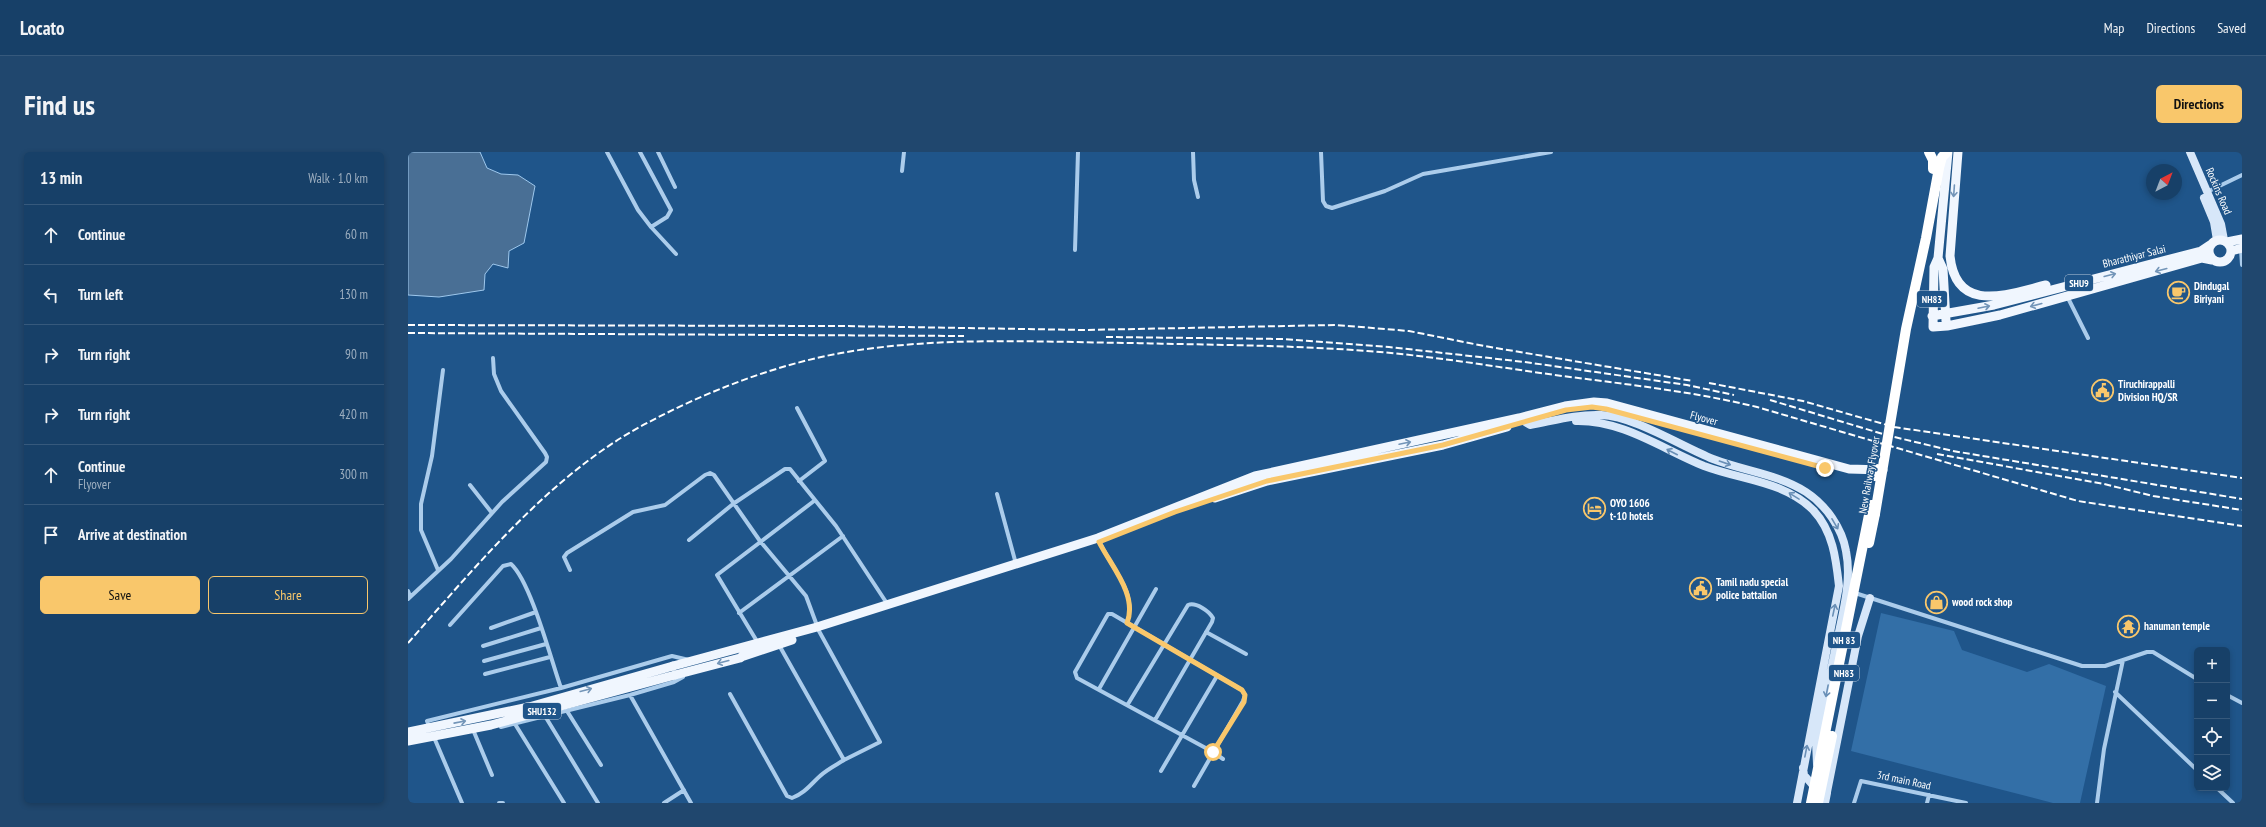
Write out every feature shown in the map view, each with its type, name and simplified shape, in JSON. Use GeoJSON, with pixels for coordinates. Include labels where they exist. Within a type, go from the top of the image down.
{"type":"FeatureCollection","features":[{"type":"Feature","properties":{"kind":"highway","name":"New Railway Flyover"},"geometry":{"type":"LineString","coordinates":[[1824,799],[1875,514],[1879,473],[1900,334],[1933,169],[1933,160],[1929,152]]}},
{"type":"Feature","properties":{"kind":"highway","name":"New Railway Flyover"},"geometry":{"type":"LineString","coordinates":[[1811,803],[1879,473],[1906,329],[1926,238],[1939,168],[1942,157],[1947,152]]}},
{"type":"Feature","properties":{"kind":"main road"},"geometry":{"type":"LineString","coordinates":[[1943,152],[1946,166]]}},
{"type":"Feature","properties":{"kind":"main road"},"geometry":{"type":"LineString","coordinates":[[1947,152],[1938,258],[1943,269],[1947,326]]}},
{"type":"Feature","properties":{"kind":"main road"},"geometry":{"type":"LineString","coordinates":[[1958,152],[1950,256],[1952,273],[1956,280],[1968,292],[1975,295],[1989,297],[2047,285],[2059,288]]}},
{"type":"Feature","properties":{"kind":"main road"},"geometry":{"type":"LineString","coordinates":[[2212,260],[2208,251],[2222,243]]}},
{"type":"Feature","properties":{"kind":"main road","name":"Bharathiyar Salai"},"geometry":{"type":"LineString","coordinates":[[1932,316],[1946,315],[2059,288],[2200,252],[2222,243],[2242,245]]}},
{"type":"Feature","properties":{"kind":"main road","name":"SHU9"},"geometry":{"type":"LineString","coordinates":[[2212,260],[2223,262],[2229,257],[2222,243]]}},
{"type":"Feature","properties":{"kind":"main road","name":"NH83"},"geometry":{"type":"LineString","coordinates":[[1938,258],[1934,267],[1933,327],[1947,326]]}},
{"type":"Feature","properties":{"kind":"main road","name":"Bharathiyar Salai"},"geometry":{"type":"LineString","coordinates":[[1947,326],[2000,315],[2202,258],[2212,260]]}},
{"type":"Feature","properties":{"kind":"main road","name":"Flyover"},"geometry":{"type":"LineString","coordinates":[[1098,540],[1255,476],[1520,420],[1534,419],[1580,408],[1606,409],[1825,468],[1879,473]]}},
{"type":"Feature","properties":{"kind":"main road"},"geometry":{"type":"LineString","coordinates":[[744,652],[780,645],[818,629],[983,580],[1098,540]]}},
{"type":"Feature","properties":{"kind":"main road","name":"SHU132"},"geometry":{"type":"LineString","coordinates":[[408,732],[529,707],[674,670],[689,671],[744,652],[758,644],[818,629],[1016,564],[1098,540]]}},
{"type":"Feature","properties":{"kind":"main road","name":"SHU132"},"geometry":{"type":"LineString","coordinates":[[408,741],[491,725],[674,670],[689,661],[744,652]]}},
{"type":"Feature","properties":{"kind":"street"},"geometry":{"type":"LineString","coordinates":[[607,152],[638,210],[651,227],[676,254]]}},
{"type":"Feature","properties":{"kind":"street"},"geometry":{"type":"LineString","coordinates":[[640,152],[671,210],[667,217],[651,227]]}},
{"type":"Feature","properties":{"kind":"street"},"geometry":{"type":"LineString","coordinates":[[658,152],[675,187]]}},
{"type":"Feature","properties":{"kind":"street"},"geometry":{"type":"LineString","coordinates":[[902,171],[904,152]]}},
{"type":"Feature","properties":{"kind":"street"},"geometry":{"type":"LineString","coordinates":[[1075,250],[1078,152]]}},
{"type":"Feature","properties":{"kind":"street"},"geometry":{"type":"LineString","coordinates":[[1193,152],[1194,180],[1198,197]]}},
{"type":"Feature","properties":{"kind":"street"},"geometry":{"type":"LineString","coordinates":[[1321,152],[1323,200],[1326,206],[1332,208],[1385,191],[1422,174],[1551,152]]}},
{"type":"Feature","properties":{"kind":"street","name":"Rockins Road"},"geometry":{"type":"LineString","coordinates":[[2185,152],[2222,243]]}},
{"type":"Feature","properties":{"kind":"street","name":"Rockins Road"},"geometry":{"type":"LineString","coordinates":[[2190,152],[2221,224],[2222,243]]}},
{"type":"Feature","properties":{"kind":"street"},"geometry":{"type":"LineString","coordinates":[[2208,192],[2242,174]]}},
{"type":"Feature","properties":{"kind":"street"},"geometry":{"type":"LineString","coordinates":[[2242,245],[2242,265]]}},
{"type":"Feature","properties":{"kind":"street"},"geometry":{"type":"LineString","coordinates":[[2067,296],[2088,338]]}},
{"type":"Feature","properties":{"kind":"street"},"geometry":{"type":"LineString","coordinates":[[409,598],[492,513],[546,462],[547,457],[501,391],[494,374],[493,358]]}},
{"type":"Feature","properties":{"kind":"street"},"geometry":{"type":"LineString","coordinates":[[438,570],[421,530],[422,504],[432,456],[443,370]]}},
{"type":"Feature","properties":{"kind":"street"},"geometry":{"type":"LineString","coordinates":[[798,408],[825,461],[799,481]]}},
{"type":"Feature","properties":{"kind":"street"},"geometry":{"type":"LineString","coordinates":[[1534,419],[1603,415],[1615,417],[1643,427],[1724,463],[1793,484],[1808,493],[1834,520],[1846,552],[1843,588],[1816,741],[1815,759],[1824,799]]}},
{"type":"Feature","properties":{"kind":"street"},"geometry":{"type":"LineString","coordinates":[[1534,419],[1540,426],[1583,421],[1612,425],[1706,467],[1789,492],[1814,511],[1830,538],[1843,588],[1802,767],[1797,803]]}},
{"type":"Feature","properties":{"kind":"street"},"geometry":{"type":"LineString","coordinates":[[689,540],[733,504],[787,468],[792,471],[814,501],[843,536],[888,605]]}},
{"type":"Feature","properties":{"kind":"street"},"geometry":{"type":"LineString","coordinates":[[570,570],[564,557],[567,553],[633,512],[664,504],[710,473],[714,475],[760,541],[806,596],[818,629],[880,742],[844,760],[820,776],[812,786],[792,798],[787,796],[730,694]]}},
{"type":"Feature","properties":{"kind":"street"},"geometry":{"type":"LineString","coordinates":[[470,484],[492,513]]}},
{"type":"Feature","properties":{"kind":"street"},"geometry":{"type":"LineString","coordinates":[[997,494],[1016,564]]}},
{"type":"Feature","properties":{"kind":"street"},"geometry":{"type":"LineString","coordinates":[[758,644],[717,575],[814,501]]}},
{"type":"Feature","properties":{"kind":"street"},"geometry":{"type":"LineString","coordinates":[[739,613],[843,536]]}},
{"type":"Feature","properties":{"kind":"street"},"geometry":{"type":"LineString","coordinates":[[1098,540],[1128,597],[1130,614],[1127,623]]}},
{"type":"Feature","properties":{"kind":"street"},"geometry":{"type":"LineString","coordinates":[[450,625],[507,564],[512,564],[519,572],[536,612],[550,657],[562,688]]}},
{"type":"Feature","properties":{"kind":"street"},"geometry":{"type":"LineString","coordinates":[[1843,588],[2082,666],[2105,666],[2147,652],[2154,652],[2194,676]]}},
{"type":"Feature","properties":{"kind":"street"},"geometry":{"type":"LineString","coordinates":[[1099,689],[1156,589]]}},
{"type":"Feature","properties":{"kind":"street"},"geometry":{"type":"LineString","coordinates":[[408,591],[409,598]]}},
{"type":"Feature","properties":{"kind":"street"},"geometry":{"type":"LineString","coordinates":[[1824,799],[1858,636],[1870,598]]}},
{"type":"Feature","properties":{"kind":"street"},"geometry":{"type":"LineString","coordinates":[[1128,704],[1188,605],[1192,604],[1211,614],[1213,618],[1206,632],[1189,658],[1155,720]]}},
{"type":"Feature","properties":{"kind":"street"},"geometry":{"type":"LineString","coordinates":[[492,628],[536,612]]}},
{"type":"Feature","properties":{"kind":"street"},"geometry":{"type":"LineString","coordinates":[[1194,786],[1213,752],[1244,702],[1245,695],[1242,690],[1189,658],[1112,614],[1108,614],[1075,672],[1077,678],[1128,704],[1213,752],[1223,759]]}},
{"type":"Feature","properties":{"kind":"street"},"geometry":{"type":"LineString","coordinates":[[483,646],[541,628]]}},
{"type":"Feature","properties":{"kind":"street"},"geometry":{"type":"LineString","coordinates":[[1206,632],[1246,654]]}},
{"type":"Feature","properties":{"kind":"street"},"geometry":{"type":"LineString","coordinates":[[484,661],[546,644]]}},
{"type":"Feature","properties":{"kind":"street"},"geometry":{"type":"LineString","coordinates":[[780,645],[844,760]]}},
{"type":"Feature","properties":{"kind":"street"},"geometry":{"type":"LineString","coordinates":[[462,803],[427,721],[562,688],[672,656],[689,661]]}},
{"type":"Feature","properties":{"kind":"street"},"geometry":{"type":"LineString","coordinates":[[485,674],[550,657]]}},
{"type":"Feature","properties":{"kind":"street"},"geometry":{"type":"LineString","coordinates":[[2097,803],[2115,692],[2123,660]]}},
{"type":"Feature","properties":{"kind":"street"},"geometry":{"type":"LineString","coordinates":[[408,744],[515,724],[630,695],[674,682],[689,671]]}},
{"type":"Feature","properties":{"kind":"street"},"geometry":{"type":"LineString","coordinates":[[1161,771],[1217,676]]}},
{"type":"Feature","properties":{"kind":"street"},"geometry":{"type":"LineString","coordinates":[[2115,692],[2194,767]]}},
{"type":"Feature","properties":{"kind":"street"},"geometry":{"type":"LineString","coordinates":[[630,695],[691,803]]}},
{"type":"Feature","properties":{"kind":"street"},"geometry":{"type":"LineString","coordinates":[[2230,697],[2242,703]]}},
{"type":"Feature","properties":{"kind":"street"},"geometry":{"type":"LineString","coordinates":[[567,711],[600,765]]}},
{"type":"Feature","properties":{"kind":"street"},"geometry":{"type":"LineString","coordinates":[[545,716],[598,803]]}},
{"type":"Feature","properties":{"kind":"street"},"geometry":{"type":"LineString","coordinates":[[515,724],[564,803]]}},
{"type":"Feature","properties":{"kind":"street"},"geometry":{"type":"LineString","coordinates":[[474,732],[492,775]]}},
{"type":"Feature","properties":{"kind":"street"},"geometry":{"type":"LineString","coordinates":[[1802,767],[1804,775],[1824,799]]}},
{"type":"Feature","properties":{"kind":"street","name":"3rd main Road"},"geometry":{"type":"LineString","coordinates":[[1854,803],[1861,781],[1929,794],[1966,803]]}},
{"type":"Feature","properties":{"kind":"street"},"geometry":{"type":"LineString","coordinates":[[664,803],[684,790]]}},
{"type":"Feature","properties":{"kind":"street"},"geometry":{"type":"LineString","coordinates":[[2220,791],[2233,803]]}},
{"type":"Feature","properties":{"kind":"street"},"geometry":{"type":"LineString","coordinates":[[1927,803],[1929,794]]}},
{"type":"Feature","properties":{"kind":"shaded area"},"geometry":{"type":"Polygon","coordinates":[[[408,152],[480,152],[487,168],[501,174],[518,175],[535,186],[524,243],[509,251],[508,268],[493,264],[485,274],[484,290],[439,297],[408,295],[408,152]]]}},
{"type":"Feature","properties":{"kind":"shaded area"},"geometry":{"type":"Polygon","coordinates":[[[1881,613],[1954,631],[1962,650],[2027,672],[2049,664],[2106,686],[2080,803],[2053,803],[1851,751],[1881,613]]]}},
{"type":"Feature","properties":{"kind":"railway"},"geometry":{"type":"LineString","coordinates":[[408,325],[842,326],[1085,330],[1336,325],[1409,331],[1484,346],[1693,381]]}},
{"type":"Feature","properties":{"kind":"railway"},"geometry":{"type":"LineString","coordinates":[[408,333],[964,336]]}},
{"type":"Feature","properties":{"kind":"railway"},"geometry":{"type":"LineString","coordinates":[[1106,337],[1284,339],[1389,347],[1525,362],[1687,385],[1734,395]]}},
{"type":"Feature","properties":{"kind":"railway"},"geometry":{"type":"LineString","coordinates":[[408,643],[490,551],[519,521],[581,466],[614,442],[671,411],[742,380],[791,364],[816,358],[841,353],[913,344],[1023,341],[1279,346],[1367,351],[1468,362],[1545,374],[1664,389],[1734,402],[1757,407],[2078,501],[2242,526]]}},
{"type":"Feature","properties":{"kind":"railway"},"geometry":{"type":"LineString","coordinates":[[1709,383],[1803,401],[1894,427],[2242,478]]}},
{"type":"Feature","properties":{"kind":"railway"},"geometry":{"type":"LineString","coordinates":[[1770,400],[1886,435],[1953,451],[2242,499]]}},
{"type":"Feature","properties":{"kind":"railway"},"geometry":{"type":"LineString","coordinates":[[1937,454],[2104,484],[2153,496],[2242,510]]}},
{"type":"Feature","properties":{"kind":"place","name":"Dindugal Biriyani"},"geometry":{"type":"Point","coordinates":[2179,292]}},
{"type":"Feature","properties":{"kind":"place","name":"Tiruchirappalli Division HQ/SR"},"geometry":{"type":"Point","coordinates":[2103,390]}},
{"type":"Feature","properties":{"kind":"place","name":"OYO 1606 t-10 hotels"},"geometry":{"type":"Point","coordinates":[1595,509]}},
{"type":"Feature","properties":{"kind":"place","name":"Tamil nadu special police battalion"},"geometry":{"type":"Point","coordinates":[1700,588]}},
{"type":"Feature","properties":{"kind":"place","name":"wood rock shop"},"geometry":{"type":"Point","coordinates":[1937,602]}},
{"type":"Feature","properties":{"kind":"place","name":"hanuman temple"},"geometry":{"type":"Point","coordinates":[2129,626]}},
{"type":"Feature","properties":{"kind":"route"},"geometry":{"type":"LineString","coordinates":[[1213,752],[1244,702],[1245,695],[1242,690],[1127,623],[1130,614],[1128,597],[1116,570],[1099,542],[1175,512],[1267,481],[1383,456],[1443,445],[1533,418],[1580,408],[1592,407],[1606,409],[1825,468]]}}]}
